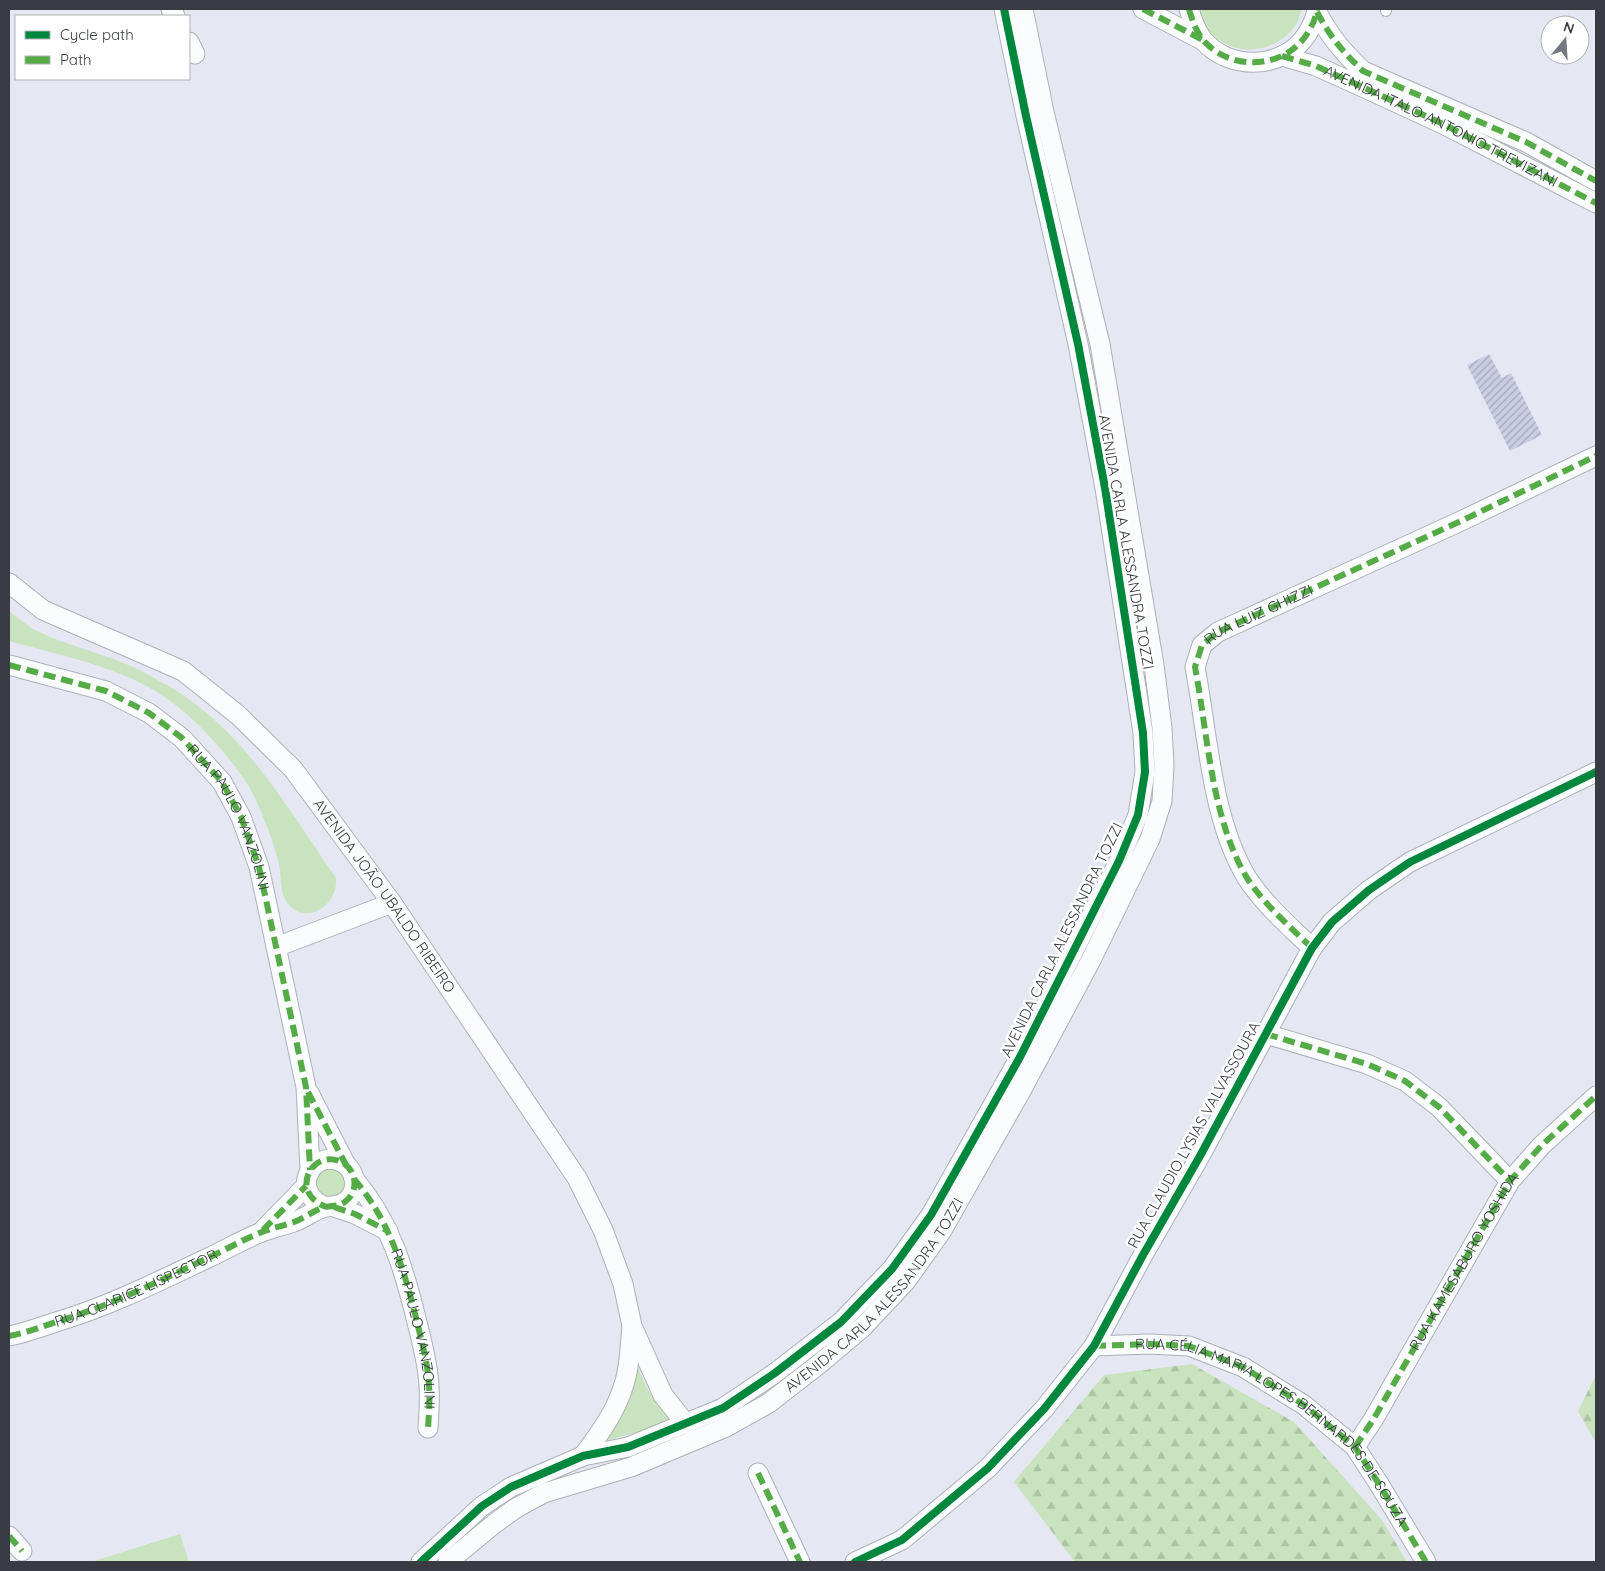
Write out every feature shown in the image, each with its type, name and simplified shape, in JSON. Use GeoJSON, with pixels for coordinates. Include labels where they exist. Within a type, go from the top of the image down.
{"type":"FeatureCollection","features":[{"type":"Feature","properties":{"kind":"street","name":"AVENIDA CARLA ALESSANDRA TOZZI"},"geometry":{"type":"LineString","coordinates":[[421,1562],[482,1506],[511,1487],[583,1456],[628,1447],[723,1408],[775,1373],[841,1322],[892,1269],[931,1215],[1020,1057],[1119,861],[1138,815],[1146,772],[1143,733],[1105,488],[1078,344],[1026,116],[1004,9]]}},
{"type":"Feature","properties":{"kind":"street","name":"AVENIDA CARLA ALESSANDRA TOZZI"},"geometry":{"type":"LineString","coordinates":[[448,1562],[516,1508],[544,1494],[631,1467],[726,1427],[769,1402],[818,1365],[862,1328],[906,1281],[941,1232],[1021,1091],[1091,960],[1150,839],[1162,801],[1164,765],[1162,728],[1154,665],[1100,344],[1044,112],[1023,9]]}},
{"type":"Feature","properties":{"kind":"street"},"geometry":{"type":"LineString","coordinates":[[1144,9],[1204,41],[1220,54],[1240,62],[1261,62],[1282,56],[1294,49],[1312,26],[1317,10]]}},
{"type":"Feature","properties":{"kind":"street"},"geometry":{"type":"LineString","coordinates":[[1189,9],[1192,22],[1204,41]]}},
{"type":"Feature","properties":{"kind":"street"},"geometry":{"type":"LineString","coordinates":[[1317,10],[1329,35],[1364,71],[1526,142],[1596,181]]}},
{"type":"Feature","properties":{"kind":"street","name":"AVENIDA ITALO ANTONIO TREVIZANI"},"geometry":{"type":"LineString","coordinates":[[1282,56],[1316,66],[1443,124],[1596,203]]}},
{"type":"Feature","properties":{"kind":"street","name":"RUA LUIZ GHIZZI"},"geometry":{"type":"LineString","coordinates":[[1312,948],[1277,915],[1248,878],[1231,845],[1219,807],[1195,667],[1202,645],[1218,632],[1461,521],[1596,456]]}},
{"type":"Feature","properties":{"kind":"street","name":"AVENIDA JOÃO UBALDO RIBEIRO"},"geometry":{"type":"LineString","coordinates":[[9,583],[43,610],[183,671],[238,715],[293,769],[392,903],[577,1178],[603,1230],[623,1284],[632,1326],[664,1396],[686,1424]]}},
{"type":"Feature","properties":{"kind":"street","name":"RUA PAULO VANZOLINI"},"geometry":{"type":"LineString","coordinates":[[9,665],[106,691],[149,713],[182,738],[222,782],[241,817],[259,867],[306,1087],[308,1178]]}},
{"type":"Feature","properties":{"kind":"street","name":"RUA CLAUDIO LYSIAS VALVASSOURA"},"geometry":{"type":"LineString","coordinates":[[855,1562],[902,1540],[988,1468],[1044,1409],[1094,1346],[1312,948],[1332,922],[1370,890],[1410,862],[1596,772]]}},
{"type":"Feature","properties":{"kind":"street"},"geometry":{"type":"LineString","coordinates":[[276,947],[392,903]]}},
{"type":"Feature","properties":{"kind":"street"},"geometry":{"type":"LineString","coordinates":[[1266,1034],[1367,1064],[1405,1081],[1439,1106],[1510,1181]]}},
{"type":"Feature","properties":{"kind":"street","name":"RUA PAULO VANZOLINI"},"geometry":{"type":"LineString","coordinates":[[306,1087],[350,1172],[369,1196],[388,1231],[406,1278],[424,1353],[429,1386],[428,1428]]}},
{"type":"Feature","properties":{"kind":"street","name":"RUA KAMESABURO YOSHIDA"},"geometry":{"type":"LineString","coordinates":[[1355,1447],[1378,1411],[1510,1181],[1542,1145],[1596,1096]]}},
{"type":"Feature","properties":{"kind":"street"},"geometry":{"type":"LineString","coordinates":[[323,1160],[339,1160],[350,1172],[352,1194],[341,1205],[330,1207],[313,1200],[308,1178],[316,1164],[323,1160]]}},
{"type":"Feature","properties":{"kind":"street","name":"RUA CLARICE LISPECTOR"},"geometry":{"type":"LineString","coordinates":[[262,1232],[308,1178]]}},
{"type":"Feature","properties":{"kind":"street","name":"RUA PAULO VANZOLINI"},"geometry":{"type":"LineString","coordinates":[[330,1207],[355,1214],[388,1231]]}},
{"type":"Feature","properties":{"kind":"street","name":"RUA CLARICE LISPECTOR"},"geometry":{"type":"LineString","coordinates":[[9,1336],[82,1314],[122,1298],[262,1232],[294,1222],[330,1207]]}},
{"type":"Feature","properties":{"kind":"street","name":"AVENIDA JOÃO UBALDO RIBEIRO"},"geometry":{"type":"LineString","coordinates":[[583,1456],[602,1430],[616,1406],[626,1380],[632,1326]]}},
{"type":"Feature","properties":{"kind":"street","name":"RUA CÉLIA MARIA LOPES BERNARDES DE SOUZA"},"geometry":{"type":"LineString","coordinates":[[1094,1346],[1149,1344],[1189,1346],[1243,1367],[1304,1405],[1355,1447],[1426,1562]]}},
{"type":"Feature","properties":{"kind":"street"},"geometry":{"type":"LineString","coordinates":[[758,1473],[800,1562]]}},
{"type":"Feature","properties":{"kind":"street"},"geometry":{"type":"LineString","coordinates":[[9,1536],[22,1550]]}},
{"type":"Feature","properties":{"kind":"green space"},"geometry":{"type":"Polygon","coordinates":[[[1197,9],[1302,9],[1297,23],[1280,41],[1257,49],[1245,49],[1234,47],[1213,35],[1203,23],[1197,9]]]}},
{"type":"Feature","properties":{"kind":"green space"},"geometry":{"type":"Polygon","coordinates":[[[9,611],[37,631],[126,664],[148,675],[197,705],[221,726],[263,773],[336,878],[332,898],[318,911],[300,912],[292,908],[285,899],[282,890],[279,866],[268,829],[248,784],[215,742],[194,721],[159,693],[139,682],[96,665],[9,641],[9,611]]]}},
{"type":"Feature","properties":{"kind":"green space"},"geometry":{"type":"Polygon","coordinates":[[[332,1168],[343,1173],[348,1184],[343,1195],[332,1200],[321,1195],[316,1184],[321,1173],[332,1168]]]}},
{"type":"Feature","properties":{"kind":"green space"},"geometry":{"type":"Polygon","coordinates":[[[1192,1364],[1294,1422],[1382,1520],[1407,1562],[1075,1562],[1014,1482],[1104,1375],[1192,1364]]]}},
{"type":"Feature","properties":{"kind":"green space"},"geometry":{"type":"Polygon","coordinates":[[[635,1369],[639,1369],[651,1395],[671,1415],[671,1418],[642,1431],[604,1440],[624,1407],[631,1390],[635,1369]]]}},
{"type":"Feature","properties":{"kind":"green space"},"geometry":{"type":"Polygon","coordinates":[[[1596,1375],[1596,1443],[1578,1411],[1596,1375]]]}},
{"type":"Feature","properties":{"kind":"green space"},"geometry":{"type":"Polygon","coordinates":[[[180,1534],[189,1562],[91,1562],[180,1534]]]}},
{"type":"Feature","properties":{"kind":"building"},"geometry":{"type":"Polygon","coordinates":[[[1489,354],[1502,378],[1511,373],[1542,435],[1510,451],[1467,365],[1489,354]]]}},
{"type":"Feature","properties":{"kind":"marked path"},"geometry":{"type":"LineString","coordinates":[[1143,9],[1203,40]]}},
{"type":"Feature","properties":{"kind":"marked path"},"geometry":{"type":"LineString","coordinates":[[1189,9],[1198,33],[1214,50],[1242,61],[1257,62],[1272,60],[1297,46],[1311,28],[1317,9]]}},
{"type":"Feature","properties":{"kind":"marked path"},"geometry":{"type":"LineString","coordinates":[[1317,12],[1337,44],[1363,71],[1526,142],[1596,181]]}},
{"type":"Feature","properties":{"kind":"marked path"},"geometry":{"type":"LineString","coordinates":[[1282,56],[1316,66],[1443,124],[1596,203]]}},
{"type":"Feature","properties":{"kind":"marked path"},"geometry":{"type":"LineString","coordinates":[[1312,948],[1261,897],[1247,878],[1235,854],[1218,803],[1212,776],[1195,667],[1202,645],[1218,632],[1461,521],[1596,456]]}},
{"type":"Feature","properties":{"kind":"marked path"},"geometry":{"type":"LineString","coordinates":[[9,665],[106,691],[149,713],[182,738],[222,782],[241,817],[259,867],[306,1087],[310,1170]]}},
{"type":"Feature","properties":{"kind":"marked path"},"geometry":{"type":"LineString","coordinates":[[1266,1034],[1367,1064],[1405,1081],[1439,1107],[1510,1181]]}},
{"type":"Feature","properties":{"kind":"marked path"},"geometry":{"type":"LineString","coordinates":[[308,1092],[346,1165]]}},
{"type":"Feature","properties":{"kind":"marked path"},"geometry":{"type":"LineString","coordinates":[[1355,1447],[1373,1420],[1510,1181],[1542,1145],[1596,1096]]}},
{"type":"Feature","properties":{"kind":"marked path"},"geometry":{"type":"LineString","coordinates":[[9,1336],[76,1316],[115,1301],[255,1235],[294,1222],[321,1208],[338,1205],[343,1203],[353,1191],[354,1179],[345,1164],[329,1159],[313,1167],[306,1183],[308,1192],[315,1201],[326,1207]]}},
{"type":"Feature","properties":{"kind":"marked path"},"geometry":{"type":"LineString","coordinates":[[354,1179],[367,1195],[386,1229],[407,1283],[427,1370],[429,1396],[428,1428]]}},
{"type":"Feature","properties":{"kind":"marked path"},"geometry":{"type":"LineString","coordinates":[[263,1230],[306,1186]]}},
{"type":"Feature","properties":{"kind":"marked path"},"geometry":{"type":"LineString","coordinates":[[334,1207],[355,1214],[388,1231]]}},
{"type":"Feature","properties":{"kind":"marked path"},"geometry":{"type":"LineString","coordinates":[[1094,1346],[1149,1344],[1189,1346],[1243,1367],[1304,1405],[1355,1447],[1426,1562]]}},
{"type":"Feature","properties":{"kind":"marked path"},"geometry":{"type":"LineString","coordinates":[[758,1473],[800,1562]]}},
{"type":"Feature","properties":{"kind":"marked path"},"geometry":{"type":"LineString","coordinates":[[9,1536],[22,1551]]}},
{"type":"Feature","properties":{"kind":"cycle path"},"geometry":{"type":"LineString","coordinates":[[421,1562],[482,1506],[511,1487],[583,1456],[628,1447],[723,1408],[775,1373],[841,1322],[892,1269],[931,1215],[1020,1057],[1119,861],[1138,815],[1145,772],[1143,733],[1105,488],[1078,344],[1026,116],[1004,9]]}},
{"type":"Feature","properties":{"kind":"cycle path"},"geometry":{"type":"LineString","coordinates":[[855,1562],[902,1540],[988,1468],[1044,1409],[1094,1346],[1143,1255],[1200,1156],[1312,948],[1332,922],[1369,890],[1410,862],[1596,772]]}}]}
